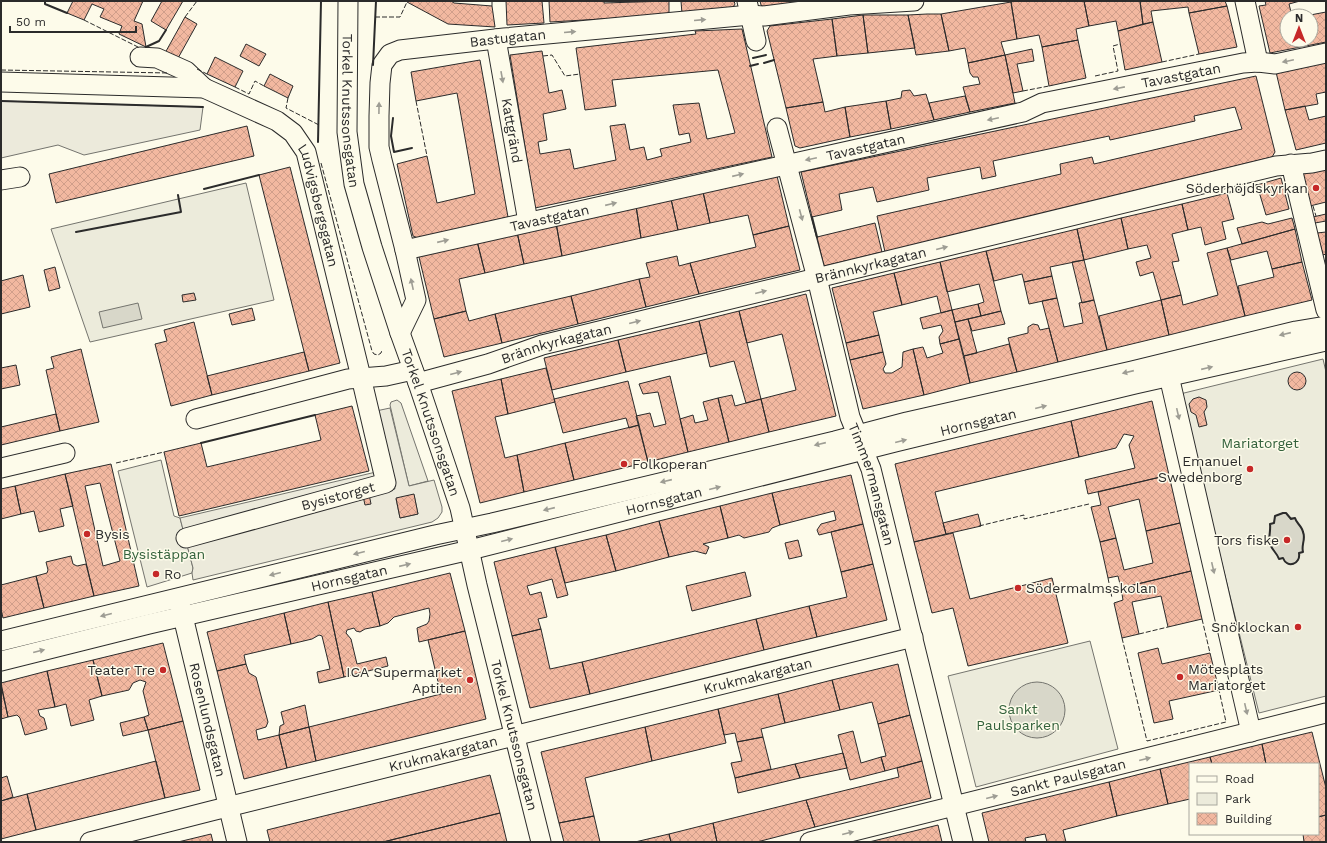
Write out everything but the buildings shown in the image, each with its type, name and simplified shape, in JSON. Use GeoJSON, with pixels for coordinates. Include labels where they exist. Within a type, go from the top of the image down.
{"type":"FeatureCollection","features":[{"type":"Feature","properties":{"kind":"street","name":"Torkel Knutssonsgatan"},"geometry":{"type":"LineString","coordinates":[[348,1],[346,103],[347,132],[351,163],[360,205],[400,333],[416,376],[465,528],[477,585],[541,842]]}},
{"type":"Feature","properties":{"kind":"street","name":"Bastugatan"},"geometry":{"type":"LineString","coordinates":[[400,333],[416,300],[379,147],[380,83],[382,65],[390,54],[400,50],[748,8],[764,16],[848,3],[914,1]]}},
{"type":"Feature","properties":{"kind":"street"},"geometry":{"type":"LineString","coordinates":[[1245,1],[1258,62]]}},
{"type":"Feature","properties":{"kind":"street"},"geometry":{"type":"LineString","coordinates":[[748,8],[756,42]]}},
{"type":"Feature","properties":{"kind":"street","name":"Kattgränd"},"geometry":{"type":"LineString","coordinates":[[496,39],[528,222]]}},
{"type":"Feature","properties":{"kind":"street","name":"Tavastgatan"},"geometry":{"type":"LineString","coordinates":[[405,250],[1023,112],[1042,103],[1243,63],[1258,62],[1275,64],[1326,53]]}},
{"type":"Feature","properties":{"kind":"street","name":"Ludvigsbergsgatan"},"geometry":{"type":"LineString","coordinates":[[140,57],[157,58],[186,71],[204,88],[277,121],[293,133],[306,152],[361,377]]}},
{"type":"Feature","properties":{"kind":"street","name":"Ludvigsbergsgatan"},"geometry":{"type":"LineString","coordinates":[[1,82],[204,88]]}},
{"type":"Feature","properties":{"kind":"street","name":"Timmermansgatan"},"geometry":{"type":"LineString","coordinates":[[778,128],[817,278],[850,417],[871,469],[963,842]]}},
{"type":"Feature","properties":{"kind":"street","name":"Brännkyrkagatan"},"geometry":{"type":"LineString","coordinates":[[196,419],[348,379],[361,377],[416,376],[488,364],[542,345],[1276,166],[1312,164],[1326,160]]}},
{"type":"Feature","properties":{"kind":"street"},"geometry":{"type":"LineString","coordinates":[[1291,164],[1326,326]]}},
{"type":"Feature","properties":{"kind":"street"},"geometry":{"type":"LineString","coordinates":[[1,180],[20,177]]}},
{"type":"Feature","properties":{"kind":"street","name":"Hornsgatan"},"geometry":{"type":"LineString","coordinates":[[1,641],[465,528],[1169,376],[1326,326]]}},
{"type":"Feature","properties":{"kind":"street","name":"Hornsgatan"},"geometry":{"type":"LineString","coordinates":[[1,661],[183,616],[470,550],[861,442],[907,422],[1326,326]]}},
{"type":"Feature","properties":{"kind":"street"},"geometry":{"type":"LineString","coordinates":[[1169,376],[1251,732]]}},
{"type":"Feature","properties":{"kind":"street","name":"Bysistorget"},"geometry":{"type":"LineString","coordinates":[[186,538],[386,483],[361,377]]}},
{"type":"Feature","properties":{"kind":"street"},"geometry":{"type":"LineString","coordinates":[[1,468],[65,453]]}},
{"type":"Feature","properties":{"kind":"street","name":"Rosenlundsgatan"},"geometry":{"type":"LineString","coordinates":[[178,597],[237,842]]}},
{"type":"Feature","properties":{"kind":"street","name":"Krukmakargatan"},"geometry":{"type":"LineString","coordinates":[[90,842],[228,806],[913,638]]}},
{"type":"Feature","properties":{"kind":"street","name":"Sankt Paulsgatan"},"geometry":{"type":"LineString","coordinates":[[810,842],[1326,714]]}},
{"type":"Feature","properties":{"kind":"green space"},"geometry":{"type":"Polygon","coordinates":[[[246,183],[274,300],[90,342],[51,229],[246,183]]]}},
{"type":"Feature","properties":{"kind":"green space","name":"Mariatorget"},"geometry":{"type":"Polygon","coordinates":[[[1323,359],[1326,372],[1326,696],[1259,713],[1180,394],[1323,359]],[[1296,521],[1274,523],[1270,540],[1272,548],[1278,555],[1299,553],[1303,544],[1304,536],[1296,521]]]}},
{"type":"Feature","properties":{"kind":"green space"},"geometry":{"type":"Polygon","coordinates":[[[397,400],[401,403],[428,481],[409,486],[390,405],[391,402],[397,400]]]}},
{"type":"Feature","properties":{"kind":"green space","name":"Bysistäppan"},"geometry":{"type":"Polygon","coordinates":[[[161,460],[174,516],[180,518],[193,568],[192,573],[147,587],[118,471],[161,460]]]}},
{"type":"Feature","properties":{"kind":"green space","name":"Sankt Paulsparken"},"geometry":{"type":"Polygon","coordinates":[[[1090,641],[1118,749],[976,787],[948,676],[1090,641]]]}},
{"type":"Feature","properties":{"kind":"shaded area"},"geometry":{"type":"Polygon","coordinates":[[[1,101],[203,107],[200,130],[84,155],[58,145],[1,158],[1,101]]]}},
{"type":"Feature","properties":{"kind":"shaded area"},"geometry":{"type":"Polygon","coordinates":[[[138,303],[142,319],[103,328],[99,312],[138,303]]]}},
{"type":"Feature","properties":{"kind":"shaded area"},"geometry":{"type":"Polygon","coordinates":[[[390,408],[409,486],[434,480],[442,507],[442,512],[438,518],[432,522],[193,580],[193,568],[180,518],[376,472],[382,492],[395,489],[376,411],[390,408]],[[414,495],[396,499],[400,518],[418,514],[414,495]]]}},
{"type":"Feature","properties":{"kind":"shaded area"},"geometry":{"type":"Polygon","coordinates":[[[1286,513],[1291,518],[1295,518],[1304,535],[1303,552],[1299,553],[1298,560],[1293,564],[1287,563],[1283,558],[1279,559],[1269,541],[1270,524],[1274,523],[1275,516],[1286,513]]]}},
{"type":"Feature","properties":{"kind":"shaded area"},"geometry":{"type":"Polygon","coordinates":[[[1032,682],[1042,682],[1057,690],[1063,699],[1065,710],[1063,721],[1057,730],[1042,738],[1032,738],[1021,733],[1014,726],[1009,715],[1009,705],[1014,694],[1021,687],[1032,682]]]}},
{"type":"Feature","properties":{"kind":"fence"},"geometry":{"type":"LineString","coordinates":[[185,17],[197,1]]}},
{"type":"Feature","properties":{"kind":"fence"},"geometry":{"type":"LineString","coordinates":[[492,1],[492,6]]}},
{"type":"Feature","properties":{"kind":"fence"},"geometry":{"type":"LineString","coordinates":[[375,17],[400,17],[407,2]]}},
{"type":"Feature","properties":{"kind":"fence"},"geometry":{"type":"LineString","coordinates":[[84,20],[140,48]]}},
{"type":"Feature","properties":{"kind":"fence"},"geometry":{"type":"LineString","coordinates":[[1095,76],[1118,71],[1113,46],[1120,44]]}},
{"type":"Feature","properties":{"kind":"fence"},"geometry":{"type":"LineString","coordinates":[[1162,62],[1199,54]]}},
{"type":"Feature","properties":{"kind":"fence"},"geometry":{"type":"LineString","coordinates":[[543,56],[552,55],[565,76],[580,74]]}},
{"type":"Feature","properties":{"kind":"fence"},"geometry":{"type":"LineString","coordinates":[[197,69],[207,74]]}},
{"type":"Feature","properties":{"kind":"fence"},"geometry":{"type":"LineString","coordinates":[[1,70],[169,73]]}},
{"type":"Feature","properties":{"kind":"fence"},"geometry":{"type":"LineString","coordinates":[[235,87],[249,94],[255,81],[264,86]]}},
{"type":"Feature","properties":{"kind":"fence"},"geometry":{"type":"LineString","coordinates":[[1023,91],[1049,86]]}},
{"type":"Feature","properties":{"kind":"fence"},"geometry":{"type":"LineString","coordinates":[[288,98],[286,108],[319,125]]}},
{"type":"Feature","properties":{"kind":"fence"},"geometry":{"type":"LineString","coordinates":[[416,101],[427,156]]}},
{"type":"Feature","properties":{"kind":"fence"},"geometry":{"type":"LineString","coordinates":[[321,163],[372,351],[374,354],[378,355],[382,350]]}},
{"type":"Feature","properties":{"kind":"fence"},"geometry":{"type":"LineString","coordinates":[[1313,206],[1316,216]]}},
{"type":"Feature","properties":{"kind":"fence"},"geometry":{"type":"LineString","coordinates":[[116,463],[164,452]]}},
{"type":"Feature","properties":{"kind":"fence"},"geometry":{"type":"LineString","coordinates":[[979,526],[1024,515],[1024,519],[1089,504]]}},
{"type":"Feature","properties":{"kind":"fence"},"geometry":{"type":"LineString","coordinates":[[1108,578],[1112,598]]}},
{"type":"Feature","properties":{"kind":"fence"},"geometry":{"type":"LineString","coordinates":[[1202,619],[1210,653]]}},
{"type":"Feature","properties":{"kind":"fence"},"geometry":{"type":"LineString","coordinates":[[1139,634],[1168,627]]}},
{"type":"Feature","properties":{"kind":"fence"},"geometry":{"type":"LineString","coordinates":[[1122,638],[1147,741],[1226,722],[1219,690]]}},
{"type":"Feature","properties":{"kind":"wall"},"geometry":{"type":"LineString","coordinates":[[45,1],[45,4],[67,13]]}},
{"type":"Feature","properties":{"kind":"wall"},"geometry":{"type":"LineString","coordinates":[[318,142],[321,1]]}},
{"type":"Feature","properties":{"kind":"wall"},"geometry":{"type":"LineString","coordinates":[[373,65],[376,1]]}},
{"type":"Feature","properties":{"kind":"wall"},"geometry":{"type":"LineString","coordinates":[[146,47],[159,41],[166,30]]}},
{"type":"Feature","properties":{"kind":"wall"},"geometry":{"type":"LineString","coordinates":[[753,58],[766,55]]}},
{"type":"Feature","properties":{"kind":"wall"},"geometry":{"type":"LineString","coordinates":[[764,63],[774,60]]}},
{"type":"Feature","properties":{"kind":"wall"},"geometry":{"type":"LineString","coordinates":[[750,66],[758,64]]}},
{"type":"Feature","properties":{"kind":"wall"},"geometry":{"type":"LineString","coordinates":[[1,101],[203,107]]}},
{"type":"Feature","properties":{"kind":"wall"},"geometry":{"type":"LineString","coordinates":[[393,118],[391,136],[394,152],[412,148]]}},
{"type":"Feature","properties":{"kind":"wall"},"geometry":{"type":"LineString","coordinates":[[204,189],[259,175]]}},
{"type":"Feature","properties":{"kind":"wall"},"geometry":{"type":"LineString","coordinates":[[1227,193],[1257,185]]}},
{"type":"Feature","properties":{"kind":"wall"},"geometry":{"type":"LineString","coordinates":[[76,232],[181,212],[178,195]]}},
{"type":"Feature","properties":{"kind":"wall"},"geometry":{"type":"LineString","coordinates":[[812,217],[817,237]]}},
{"type":"Feature","properties":{"kind":"wall"},"geometry":{"type":"LineString","coordinates":[[201,443],[315,415]]}},
{"type":"Feature","properties":{"kind":"wall"},"geometry":{"type":"LineString","coordinates":[[1283,513],[1286,513],[1291,519],[1295,518],[1304,535],[1303,552],[1299,553],[1298,560],[1293,564],[1287,563],[1283,558],[1279,559],[1269,541],[1270,524],[1274,523],[1275,516],[1283,513]]}},
{"type":"Feature","properties":{"kind":"place","name":"Söderhöjdskyrkan"},"geometry":{"type":"Point","coordinates":[1316,188]}},
{"type":"Feature","properties":{"kind":"place","name":"Folkoperan"},"geometry":{"type":"Point","coordinates":[624,464]}},
{"type":"Feature","properties":{"kind":"place","name":"Emanuel Swedenborg"},"geometry":{"type":"Point","coordinates":[1250,469]}},
{"type":"Feature","properties":{"kind":"place","name":"Bysis"},"geometry":{"type":"Point","coordinates":[87,534]}},
{"type":"Feature","properties":{"kind":"place","name":"Tors fiske"},"geometry":{"type":"Point","coordinates":[1287,540]}},
{"type":"Feature","properties":{"kind":"place","name":"Ro"},"geometry":{"type":"Point","coordinates":[156,574]}},
{"type":"Feature","properties":{"kind":"place","name":"Södermalmsskolan"},"geometry":{"type":"Point","coordinates":[1018,588]}},
{"type":"Feature","properties":{"kind":"place","name":"Snöklockan"},"geometry":{"type":"Point","coordinates":[1298,627]}},
{"type":"Feature","properties":{"kind":"place","name":"Teater Tre"},"geometry":{"type":"Point","coordinates":[163,670]}},
{"type":"Feature","properties":{"kind":"place","name":"Mötesplats Mariatorget"},"geometry":{"type":"Point","coordinates":[1180,677]}},
{"type":"Feature","properties":{"kind":"place","name":"ICA Supermarket Aptiten"},"geometry":{"type":"Point","coordinates":[470,680]}}]}
